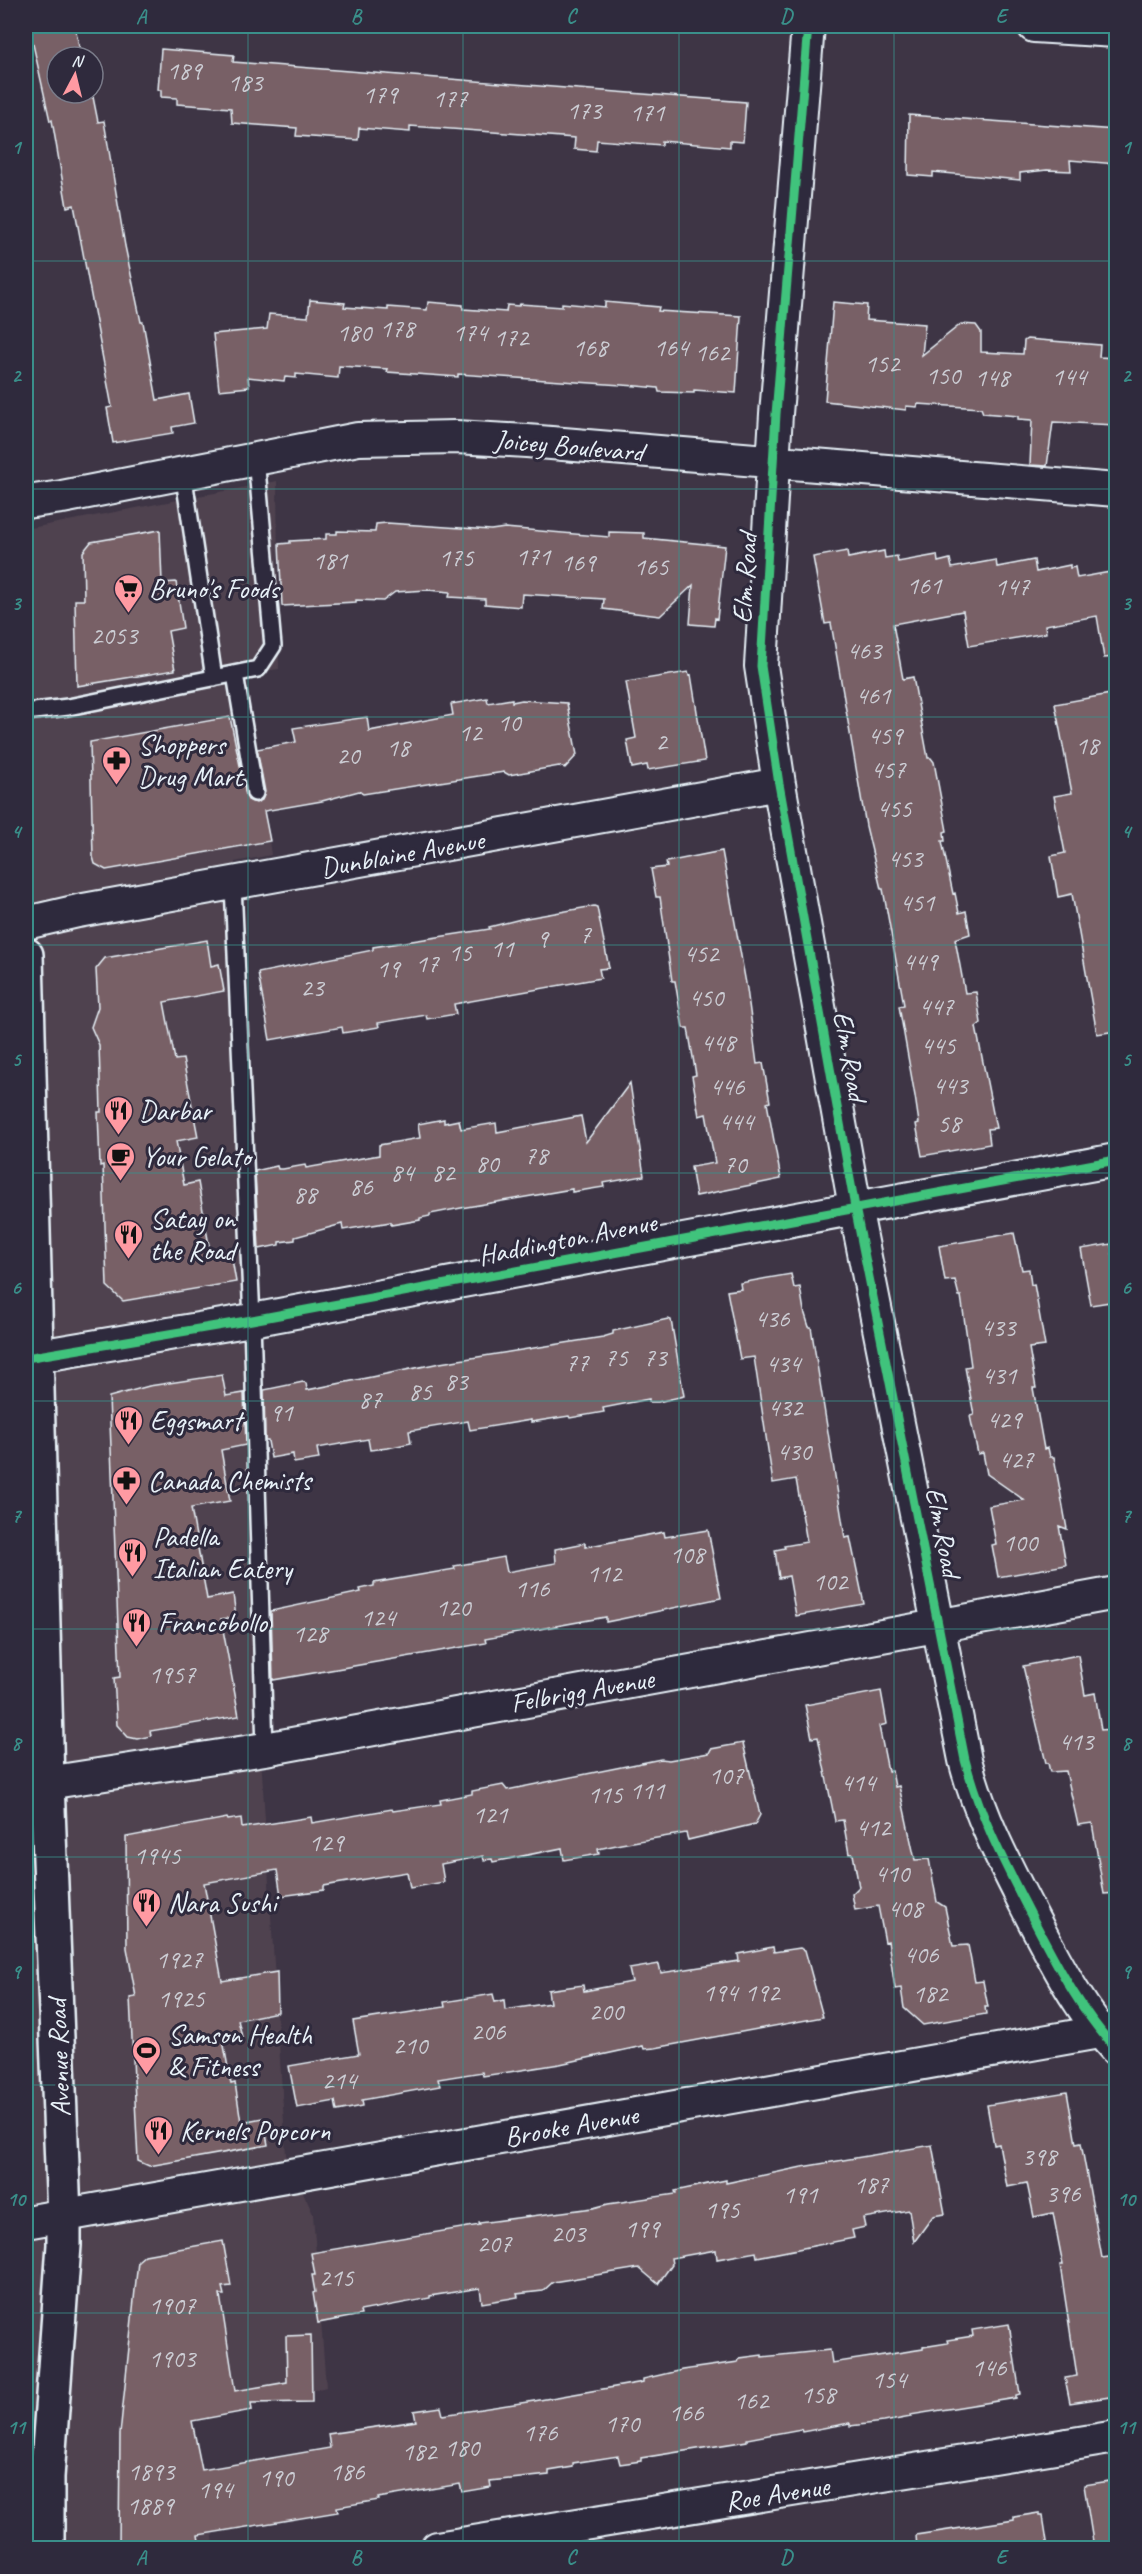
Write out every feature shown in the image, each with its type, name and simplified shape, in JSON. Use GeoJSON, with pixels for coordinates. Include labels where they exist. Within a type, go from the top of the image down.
{"type":"FeatureCollection","features":[{"type":"Feature","properties":{"kind":"main road","name":"Avenue Road"},"geometry":{"type":"LineString","coordinates":[[26,955],[34,1551],[47,1783],[64,2216],[64,2245],[47,2477],[47,2548]]}},
{"type":"Feature","properties":{"kind":"street","name":"Elm Road"},"geometry":{"type":"LineString","coordinates":[[808,26],[774,462],[761,666],[779,784],[855,1207],[965,1760],[975,1796],[991,1838],[1072,1994],[1111,2036]]}},
{"type":"Feature","properties":{"kind":"street"},"geometry":{"type":"LineString","coordinates":[[1034,26],[1116,31]]}},
{"type":"Feature","properties":{"kind":"street","name":"Joicey Boulevard"},"geometry":{"type":"LineString","coordinates":[[26,502],[358,440],[456,437],[1116,490]]}},
{"type":"Feature","properties":{"kind":"street","name":"Dunblaine Avenue"},"geometry":{"type":"LineString","coordinates":[[26,923],[78,911],[233,885],[779,784]]}},
{"type":"Feature","properties":{"kind":"street","name":"Haddington Avenue"},"geometry":{"type":"LineString","coordinates":[[32,1357],[252,1320],[1116,1160]]}},
{"type":"Feature","properties":{"kind":"street","name":"Felbrigg Avenue"},"geometry":{"type":"LineString","coordinates":[[47,1783],[265,1749],[1116,1593]]}},
{"type":"Feature","properties":{"kind":"street","name":"Brooke Avenue"},"geometry":{"type":"LineString","coordinates":[[26,2222],[1111,2036]]}},
{"type":"Feature","properties":{"kind":"street","name":"Roe Avenue"},"geometry":{"type":"LineString","coordinates":[[437,2548],[1116,2437]]}},
{"type":"Feature","properties":{"kind":"lane"},"geometry":{"type":"LineString","coordinates":[[26,712],[258,669],[273,646],[256,458]]}},
{"type":"Feature","properties":{"kind":"lane"},"geometry":{"type":"LineString","coordinates":[[183,472],[214,678]]}},
{"type":"Feature","properties":{"kind":"lane"},"geometry":{"type":"LineString","coordinates":[[234,674],[255,793]]}},
{"type":"Feature","properties":{"kind":"lane"},"geometry":{"type":"LineString","coordinates":[[233,885],[252,1320],[265,1749]]}},
{"type":"Feature","properties":{"kind":"shaded area"},"geometry":{"type":"Polygon","coordinates":[[[277,481],[279,669],[246,674],[271,855],[235,862],[235,904],[259,1724],[286,2155],[313,2214],[326,2387],[192,2421],[215,2548],[26,2548],[26,529],[277,481]]]}},
{"type":"Feature","properties":{"kind":"building"},"geometry":{"type":"Polygon","coordinates":[[[29,26],[75,26],[79,45],[45,45],[45,98],[29,26]]]}},
{"type":"Feature","properties":{"kind":"building"},"geometry":{"type":"Polygon","coordinates":[[[161,49],[234,55],[233,62],[746,102],[743,142],[730,141],[730,147],[662,141],[662,145],[597,140],[596,151],[574,149],[575,138],[410,126],[410,132],[359,128],[358,140],[296,136],[297,128],[232,123],[231,108],[177,104],[177,98],[161,97],[161,90],[158,90],[161,49]]]}},
{"type":"Feature","properties":{"kind":"building"},"geometry":{"type":"Polygon","coordinates":[[[46,105],[95,105],[98,122],[104,121],[125,246],[141,322],[143,322],[157,400],[189,394],[194,423],[172,427],[173,433],[113,443],[107,408],[112,407],[74,205],[67,207],[52,120],[50,121],[46,105]]]}},
{"type":"Feature","properties":{"kind":"building"},"geometry":{"type":"Polygon","coordinates":[[[909,115],[1116,130],[1116,164],[1070,160],[1071,171],[1047,170],[1020,173],[1020,180],[933,172],[933,177],[908,175],[909,115]]]}},
{"type":"Feature","properties":{"kind":"building"},"geometry":{"type":"Polygon","coordinates":[[[310,300],[345,303],[344,307],[388,310],[388,307],[427,310],[428,302],[463,305],[463,309],[506,312],[507,305],[562,307],[562,303],[605,307],[605,302],[659,307],[658,311],[741,316],[736,393],[694,390],[694,393],[659,392],[658,388],[637,386],[458,374],[458,377],[339,366],[338,378],[296,374],[296,378],[285,377],[284,381],[248,377],[249,387],[219,390],[213,334],[267,329],[269,314],[308,317],[310,300]]]}},
{"type":"Feature","properties":{"kind":"building"},"geometry":{"type":"Polygon","coordinates":[[[833,302],[867,305],[866,320],[925,324],[922,355],[961,324],[976,325],[981,332],[981,352],[1023,354],[1024,341],[1027,339],[1100,345],[1099,357],[1116,358],[1116,425],[1053,422],[1047,466],[1030,465],[1032,420],[1018,419],[1018,416],[983,413],[981,408],[918,404],[917,407],[906,406],[906,410],[825,401],[833,302]]]}},
{"type":"Feature","properties":{"kind":"building"},"geometry":{"type":"Polygon","coordinates":[[[376,524],[491,530],[505,528],[609,537],[609,532],[644,533],[644,538],[725,546],[717,619],[715,618],[714,626],[690,624],[693,585],[660,616],[603,609],[604,599],[522,594],[521,607],[485,604],[485,599],[449,597],[450,592],[428,590],[395,592],[383,601],[356,600],[356,602],[282,606],[279,544],[290,543],[290,541],[326,539],[326,534],[337,534],[337,531],[375,532],[376,524]]]}},
{"type":"Feature","properties":{"kind":"building","name":"Bruno's Foods"},"geometry":{"type":"Polygon","coordinates":[[[160,530],[162,583],[176,582],[183,628],[168,631],[175,670],[77,686],[75,600],[84,600],[83,552],[91,542],[160,530]]]}},
{"type":"Feature","properties":{"kind":"building"},"geometry":{"type":"Polygon","coordinates":[[[847,551],[848,558],[884,551],[885,558],[897,556],[898,562],[937,555],[938,562],[950,559],[952,568],[996,560],[997,567],[1034,560],[1036,572],[1070,565],[1070,568],[1075,567],[1077,578],[1116,571],[1116,657],[1104,658],[1097,616],[1045,625],[1046,633],[969,646],[963,611],[893,624],[903,679],[913,677],[928,758],[934,762],[947,831],[944,832],[945,841],[942,841],[953,894],[955,893],[959,913],[966,911],[970,934],[955,939],[965,993],[976,992],[981,1023],[976,1027],[996,1128],[988,1129],[990,1144],[922,1156],[916,1124],[919,1123],[915,1096],[899,1006],[904,1005],[883,889],[881,889],[866,826],[831,623],[825,624],[813,557],[847,551]]]}},
{"type":"Feature","properties":{"kind":"building"},"geometry":{"type":"Polygon","coordinates":[[[688,672],[689,676],[691,675],[705,761],[648,770],[647,765],[632,768],[627,740],[636,738],[626,682],[688,672]]]}},
{"type":"Feature","properties":{"kind":"building"},"geometry":{"type":"Polygon","coordinates":[[[1116,693],[1116,1031],[1097,1034],[1072,894],[1058,897],[1051,856],[1065,853],[1054,796],[1072,793],[1055,704],[1116,693]]]}},
{"type":"Feature","properties":{"kind":"building"},"geometry":{"type":"Polygon","coordinates":[[[487,698],[488,703],[512,699],[512,702],[522,700],[567,703],[577,755],[565,768],[559,766],[509,775],[504,772],[363,794],[359,791],[322,801],[264,811],[270,841],[106,870],[95,864],[90,742],[230,717],[246,795],[248,800],[256,803],[262,800],[265,792],[257,749],[296,742],[293,728],[367,717],[369,731],[453,715],[451,704],[487,698]]]}},
{"type":"Feature","properties":{"kind":"building"},"geometry":{"type":"Polygon","coordinates":[[[722,851],[747,989],[757,1064],[763,1063],[770,1102],[767,1103],[781,1179],[696,1196],[691,1167],[715,1163],[706,1114],[699,1116],[692,1076],[696,1075],[688,1028],[683,1028],[675,981],[672,981],[660,897],[656,897],[651,869],[667,867],[666,862],[722,851]]]}},
{"type":"Feature","properties":{"kind":"building"},"geometry":{"type":"Polygon","coordinates":[[[597,907],[609,968],[599,969],[601,978],[454,1004],[456,1014],[427,1019],[426,1015],[378,1023],[379,1027],[343,1033],[342,1027],[270,1040],[258,973],[373,950],[373,947],[490,929],[489,927],[521,919],[597,907]]]}},
{"type":"Feature","properties":{"kind":"building"},"geometry":{"type":"Polygon","coordinates":[[[207,940],[211,966],[219,964],[224,991],[164,1002],[175,1060],[183,1059],[198,1137],[176,1141],[184,1185],[198,1182],[211,1257],[231,1253],[236,1282],[123,1301],[107,1286],[103,1165],[100,1166],[98,1112],[101,1112],[99,1045],[91,1027],[98,1007],[96,969],[105,958],[207,940]]]}},
{"type":"Feature","properties":{"kind":"building"},"geometry":{"type":"Polygon","coordinates":[[[630,1083],[644,1176],[603,1183],[604,1187],[572,1192],[572,1189],[430,1214],[420,1220],[391,1225],[391,1222],[343,1230],[342,1224],[295,1237],[295,1240],[279,1242],[279,1245],[259,1249],[255,1171],[277,1166],[278,1169],[283,1169],[305,1165],[306,1168],[379,1155],[379,1145],[420,1138],[418,1124],[444,1119],[444,1123],[459,1120],[461,1129],[496,1123],[497,1132],[581,1116],[586,1142],[630,1083]]]}},
{"type":"Feature","properties":{"kind":"building"},"geometry":{"type":"Polygon","coordinates":[[[1014,1233],[1022,1270],[1029,1269],[1031,1285],[1034,1284],[1045,1346],[1029,1348],[1036,1388],[1033,1388],[1044,1449],[1048,1448],[1050,1457],[1054,1457],[1067,1529],[1059,1526],[1066,1565],[998,1577],[992,1545],[996,1544],[989,1506],[1024,1500],[987,1474],[983,1453],[978,1454],[970,1416],[974,1415],[965,1367],[971,1366],[961,1296],[959,1296],[955,1280],[945,1281],[939,1246],[1014,1233]]]}},
{"type":"Feature","properties":{"kind":"building"},"geometry":{"type":"Polygon","coordinates":[[[1111,1244],[1116,1277],[1116,1301],[1091,1305],[1081,1249],[1111,1244]]]}},
{"type":"Feature","properties":{"kind":"building"},"geometry":{"type":"Polygon","coordinates":[[[791,1274],[794,1288],[800,1287],[804,1311],[809,1327],[811,1327],[845,1538],[850,1537],[864,1604],[796,1616],[789,1576],[779,1578],[775,1550],[807,1542],[796,1479],[773,1483],[754,1357],[740,1359],[727,1291],[741,1289],[740,1283],[791,1274]]]}},
{"type":"Feature","properties":{"kind":"building"},"geometry":{"type":"Polygon","coordinates":[[[671,1320],[684,1396],[658,1402],[649,1402],[649,1399],[603,1408],[604,1412],[570,1418],[569,1416],[531,1422],[531,1420],[470,1430],[468,1421],[409,1431],[411,1443],[370,1450],[368,1439],[317,1448],[319,1459],[294,1463],[293,1454],[271,1458],[268,1441],[265,1441],[264,1390],[303,1382],[306,1383],[307,1390],[440,1363],[603,1337],[613,1334],[613,1331],[671,1320]]]}},
{"type":"Feature","properties":{"kind":"building"},"geometry":{"type":"Polygon","coordinates":[[[222,1375],[226,1396],[244,1393],[246,1445],[221,1450],[230,1501],[191,1508],[207,1599],[233,1594],[236,1617],[221,1619],[239,1716],[150,1731],[151,1736],[137,1739],[128,1737],[117,1725],[114,1678],[120,1677],[109,1397],[149,1386],[222,1375]]]}},
{"type":"Feature","properties":{"kind":"building"},"geometry":{"type":"Polygon","coordinates":[[[708,1530],[721,1598],[606,1622],[606,1617],[485,1639],[486,1643],[273,1680],[271,1611],[361,1592],[360,1589],[374,1586],[374,1583],[455,1569],[454,1566],[504,1557],[507,1572],[556,1563],[555,1549],[585,1543],[585,1547],[664,1532],[665,1537],[708,1530]]]}},
{"type":"Feature","properties":{"kind":"building"},"geometry":{"type":"Polygon","coordinates":[[[1078,1655],[1085,1695],[1095,1693],[1101,1730],[1110,1729],[1116,1767],[1116,1893],[1104,1894],[1092,1823],[1078,1825],[1066,1771],[1050,1772],[1048,1763],[1046,1763],[1023,1666],[1078,1655]]]}},
{"type":"Feature","properties":{"kind":"building"},"geometry":{"type":"Polygon","coordinates":[[[881,1691],[887,1724],[879,1726],[888,1771],[892,1771],[895,1787],[899,1786],[915,1860],[929,1859],[937,1902],[945,1907],[953,1946],[968,1945],[975,1982],[983,1981],[988,2007],[985,2007],[986,2014],[923,2025],[904,2008],[901,1988],[895,1989],[888,1941],[885,1942],[878,1906],[855,1910],[852,1894],[859,1887],[853,1854],[849,1854],[843,1820],[835,1821],[818,1737],[812,1738],[805,1705],[881,1691]]]}},
{"type":"Feature","properties":{"kind":"building"},"geometry":{"type":"Polygon","coordinates":[[[743,1743],[760,1815],[755,1824],[688,1840],[686,1833],[621,1844],[598,1849],[599,1854],[564,1860],[562,1848],[493,1862],[492,1859],[484,1860],[483,1856],[441,1864],[444,1882],[410,1888],[407,1872],[324,1886],[324,1890],[281,1896],[277,1870],[204,1883],[222,1981],[277,1972],[278,2012],[238,2020],[242,2037],[223,2040],[231,2084],[235,2083],[241,2122],[263,2118],[268,2145],[149,2166],[138,2161],[130,1998],[136,1997],[127,1948],[126,1837],[227,1818],[228,1820],[241,1818],[242,1828],[311,1817],[312,1823],[392,1809],[393,1811],[441,1804],[440,1800],[472,1794],[472,1791],[503,1785],[507,1790],[661,1759],[669,1760],[709,1753],[711,1749],[743,1743]]]}},
{"type":"Feature","properties":{"kind":"building"},"geometry":{"type":"Polygon","coordinates":[[[773,1947],[774,1952],[800,1948],[805,1950],[823,2017],[655,2048],[644,2049],[643,2046],[560,2064],[483,2076],[482,2072],[438,2079],[440,2086],[362,2100],[363,2106],[337,2111],[335,2101],[297,2108],[289,2066],[359,2054],[353,2021],[445,2007],[444,2002],[493,1994],[495,2002],[504,2000],[505,2010],[550,2003],[548,1990],[583,1985],[584,1991],[632,1982],[629,1969],[659,1964],[661,1973],[739,1961],[738,1954],[773,1947]]]}},
{"type":"Feature","properties":{"kind":"building"},"geometry":{"type":"Polygon","coordinates":[[[1067,2092],[1076,2144],[1081,2143],[1102,2258],[1116,2256],[1116,2396],[1070,2403],[1065,2378],[1077,2376],[1060,2265],[1063,2265],[1053,2213],[1034,2217],[1027,2183],[1007,2187],[999,2144],[994,2145],[987,2105],[1067,2092]]]}},
{"type":"Feature","properties":{"kind":"building"},"geometry":{"type":"Polygon","coordinates":[[[932,2145],[945,2214],[933,2216],[914,2242],[909,2210],[863,2218],[865,2227],[852,2230],[854,2238],[757,2257],[756,2252],[717,2259],[716,2250],[671,2258],[672,2264],[658,2284],[639,2268],[553,2282],[543,2291],[517,2294],[518,2297],[482,2303],[480,2288],[360,2311],[361,2315],[318,2323],[313,2293],[315,2292],[312,2275],[315,2275],[311,2253],[480,2225],[479,2223],[676,2194],[675,2191],[726,2180],[726,2183],[802,2167],[932,2145]]]}},
{"type":"Feature","properties":{"kind":"building"},"geometry":{"type":"Polygon","coordinates":[[[223,2241],[231,2286],[222,2287],[224,2295],[220,2295],[235,2391],[287,2382],[286,2336],[311,2335],[312,2402],[251,2403],[252,2410],[192,2421],[202,2470],[330,2448],[328,2434],[416,2421],[414,2411],[441,2407],[443,2415],[534,2401],[643,2382],[643,2379],[682,2370],[738,2362],[740,2358],[762,2355],[762,2357],[830,2350],[832,2363],[923,2349],[923,2347],[948,2343],[947,2340],[973,2336],[972,2330],[1009,2324],[1020,2394],[1016,2395],[1016,2398],[910,2415],[911,2417],[884,2422],[850,2426],[850,2423],[802,2432],[801,2429],[747,2439],[747,2441],[641,2458],[641,2461],[620,2464],[618,2456],[573,2463],[573,2467],[549,2471],[549,2475],[490,2481],[491,2487],[462,2492],[460,2484],[378,2498],[379,2500],[337,2507],[338,2512],[198,2535],[200,2547],[119,2548],[120,2434],[138,2261],[145,2255],[223,2241]]]}},
{"type":"Feature","properties":{"kind":"building"},"geometry":{"type":"Polygon","coordinates":[[[1116,2480],[1116,2548],[1094,2548],[1084,2485],[1116,2480]]]}},
{"type":"Feature","properties":{"kind":"building"},"geometry":{"type":"Polygon","coordinates":[[[1039,2513],[1039,2516],[1043,2516],[1048,2548],[917,2548],[916,2535],[1014,2520],[1014,2517],[1039,2513]]]}},
{"type":"Feature","properties":{"kind":"cycle path"},"geometry":{"type":"LineString","coordinates":[[808,26],[776,414],[761,666],[779,784],[855,1207],[965,1760],[986,1822],[1033,1919],[1080,2003],[1116,2049]]}},
{"type":"Feature","properties":{"kind":"cycle path"},"geometry":{"type":"LineString","coordinates":[[26,1358],[252,1320],[1116,1160]]}},
{"type":"Feature","properties":{"kind":"place","name":"Bruno's Foods"},"geometry":{"type":"Point","coordinates":[128,614]}},
{"type":"Feature","properties":{"kind":"place","name":"Shoppers Drug Mart"},"geometry":{"type":"Point","coordinates":[117,786]}},
{"type":"Feature","properties":{"kind":"place","name":"Darbar"},"geometry":{"type":"Point","coordinates":[118,1136]}},
{"type":"Feature","properties":{"kind":"place","name":"Your Gelato"},"geometry":{"type":"Point","coordinates":[121,1182]}},
{"type":"Feature","properties":{"kind":"place","name":"Satay on the Road"},"geometry":{"type":"Point","coordinates":[129,1260]}},
{"type":"Feature","properties":{"kind":"place","name":"Eggsmart"},"geometry":{"type":"Point","coordinates":[129,1446]}},
{"type":"Feature","properties":{"kind":"place","name":"Canada Chemists"},"geometry":{"type":"Point","coordinates":[127,1506]}},
{"type":"Feature","properties":{"kind":"place","name":"Padella Italian Eatery"},"geometry":{"type":"Point","coordinates":[132,1578]}},
{"type":"Feature","properties":{"kind":"place","name":"Francobollo"},"geometry":{"type":"Point","coordinates":[137,1648]}},
{"type":"Feature","properties":{"kind":"place","name":"Nara Sushi"},"geometry":{"type":"Point","coordinates":[147,1928]}},
{"type":"Feature","properties":{"kind":"place","name":"Samson Health & Fitness"},"geometry":{"type":"Point","coordinates":[147,2076]}},
{"type":"Feature","properties":{"kind":"place","name":"Kernels Popcorn"},"geometry":{"type":"Point","coordinates":[159,2156]}}]}
